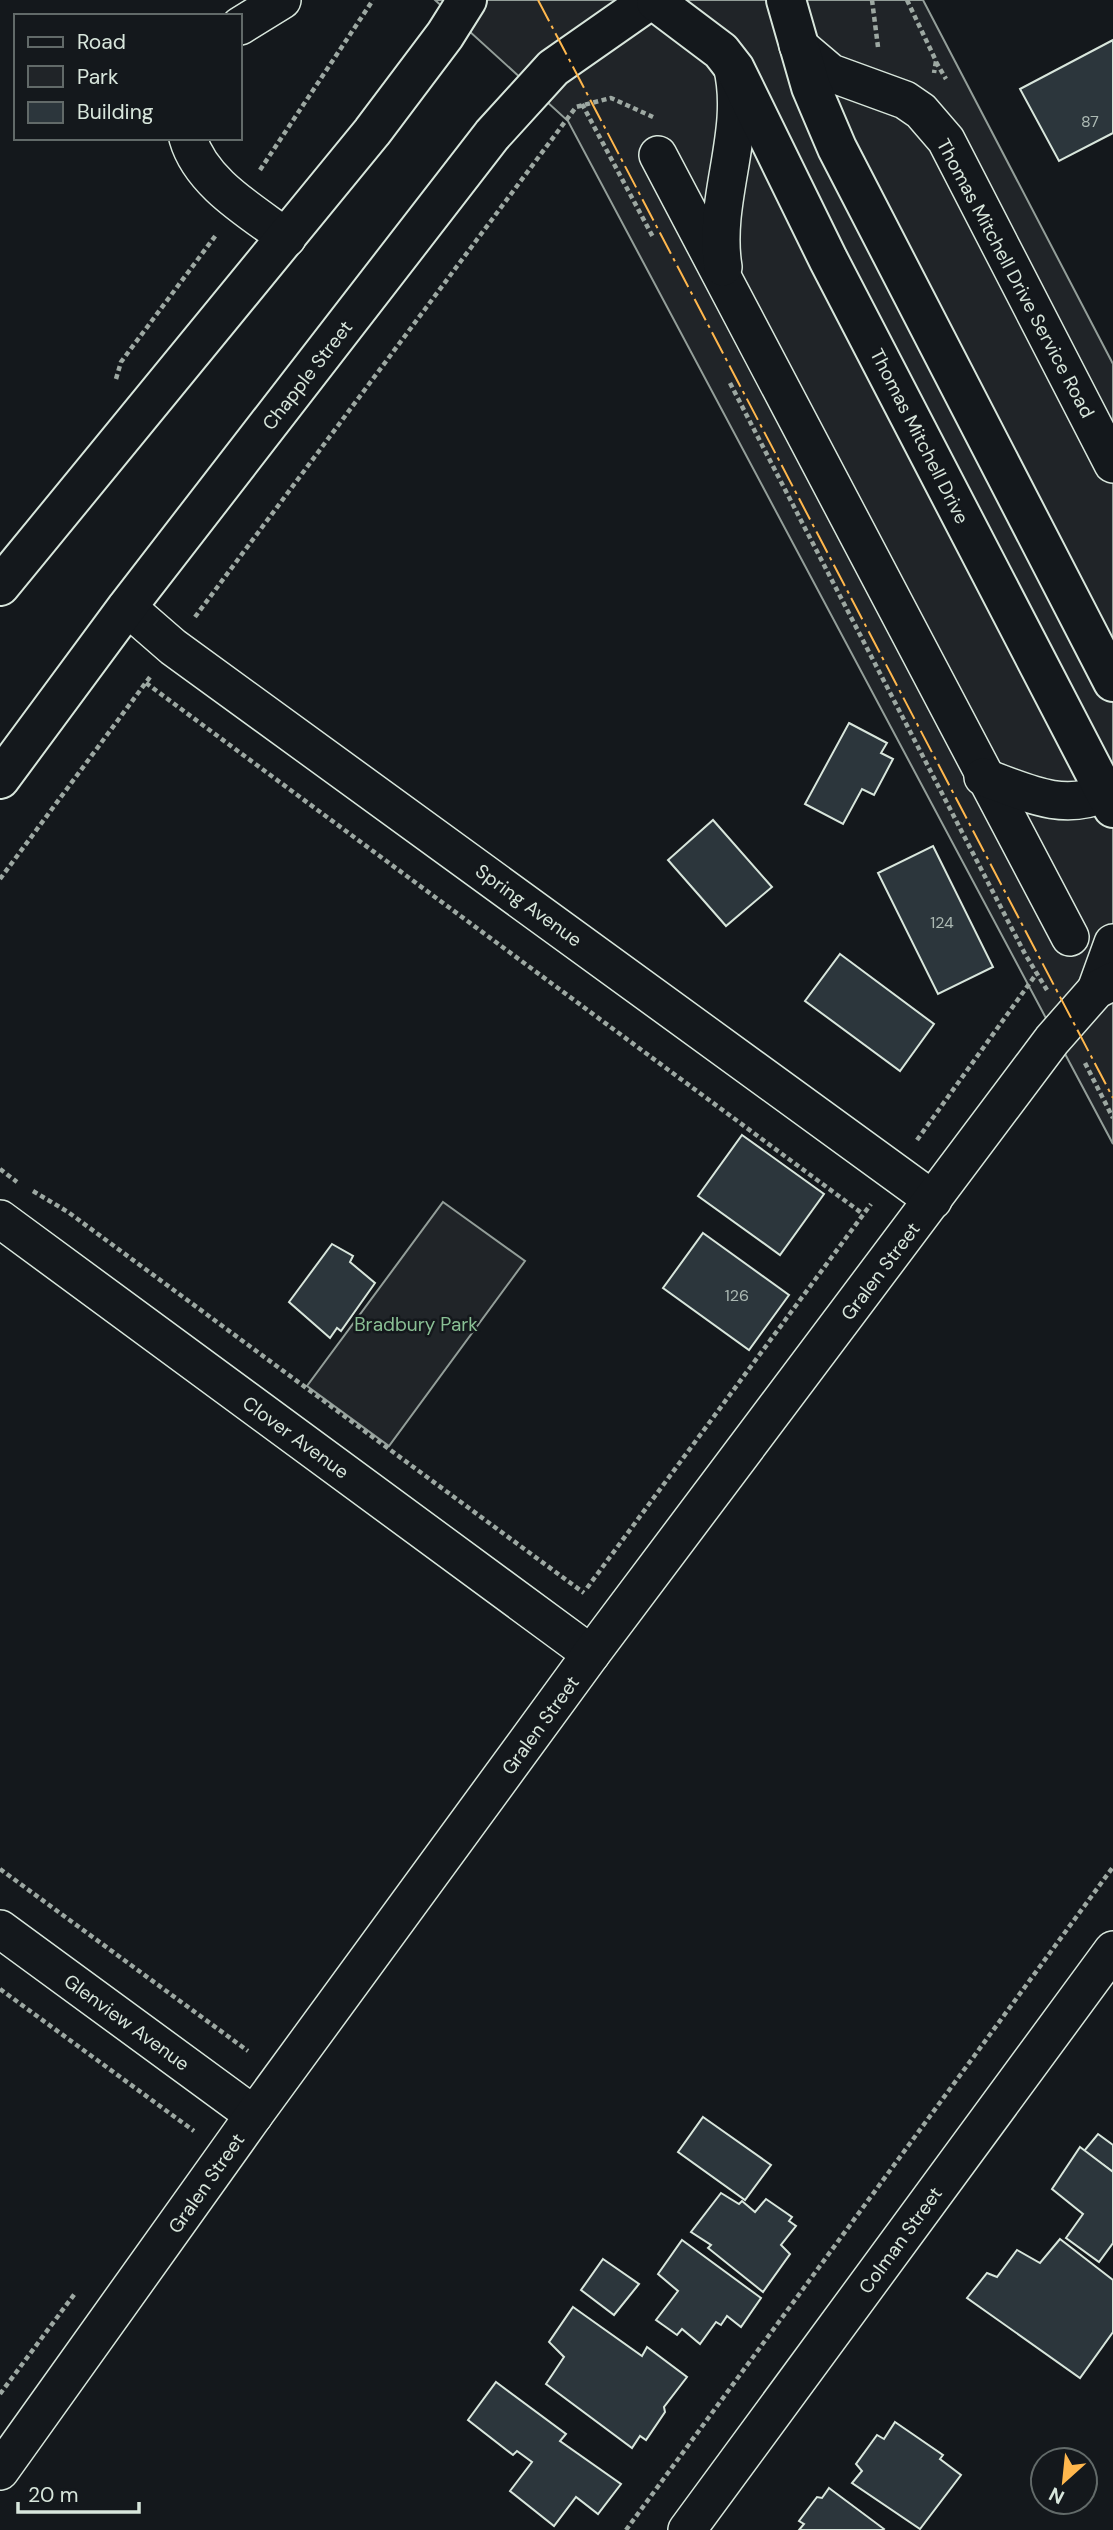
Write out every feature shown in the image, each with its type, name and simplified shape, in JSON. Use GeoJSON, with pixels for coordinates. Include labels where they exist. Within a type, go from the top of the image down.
{"type":"FeatureCollection","features":[{"type":"Feature","properties":{"kind":"street"},"geometry":{"type":"LineString","coordinates":[[242,25],[282,0]]}},
{"type":"Feature","properties":{"kind":"street"},"geometry":{"type":"LineString","coordinates":[[0,586],[372,132],[445,35],[467,0]]}},
{"type":"Feature","properties":{"kind":"street"},"geometry":{"type":"LineString","coordinates":[[786,0],[811,87],[844,164],[1113,682]]}},
{"type":"Feature","properties":{"kind":"street","name":"Thomas Mitchell Drive"},"geometry":{"type":"LineString","coordinates":[[647,1],[705,38],[731,62],[834,270],[1110,795]]}},
{"type":"Feature","properties":{"kind":"street","name":"Chapple Street"},"geometry":{"type":"LineString","coordinates":[[0,779],[127,607],[509,115],[553,68],[647,1]]}},
{"type":"Feature","properties":{"kind":"street","name":"Thomas Mitchell Drive Service Road"},"geometry":{"type":"LineString","coordinates":[[798,45],[837,76],[897,96],[930,120],[954,153],[1113,464]]}},
{"type":"Feature","properties":{"kind":"street"},"geometry":{"type":"LineString","coordinates":[[724,279],[720,219],[736,104],[731,62]]}},
{"type":"Feature","properties":{"kind":"street"},"geometry":{"type":"LineString","coordinates":[[659,138],[724,279],[983,777],[1070,937]]}},
{"type":"Feature","properties":{"kind":"street"},"geometry":{"type":"LineString","coordinates":[[189,140],[193,157],[238,201],[287,238]]}},
{"type":"Feature","properties":{"kind":"street","name":"Spring Avenue"},"geometry":{"type":"LineString","coordinates":[[127,607],[173,647],[933,1200]]}},
{"type":"Feature","properties":{"kind":"street"},"geometry":{"type":"LineString","coordinates":[[983,777],[1058,801],[1081,803],[1110,795]]}},
{"type":"Feature","properties":{"kind":"street","name":"Gralen Street"},"geometry":{"type":"LineString","coordinates":[[0,2471],[254,2115],[592,1654],[1066,1023],[1107,996],[1113,943]]}},
{"type":"Feature","properties":{"kind":"street","name":"Clover Avenue"},"geometry":{"type":"LineString","coordinates":[[0,1219],[592,1654]]}},
{"type":"Feature","properties":{"kind":"street","name":"Glenview Avenue"},"geometry":{"type":"LineString","coordinates":[[0,1929],[254,2115]]}},
{"type":"Feature","properties":{"kind":"street","name":"Colman Street"},"geometry":{"type":"LineString","coordinates":[[687,2530],[1113,1950]]}},
{"type":"Feature","properties":{"kind":"path"},"geometry":{"type":"LineString","coordinates":[[114,383],[121,362],[214,239],[373,0]]}},
{"type":"Feature","properties":{"kind":"path"},"geometry":{"type":"LineString","coordinates":[[907,0],[936,61],[929,85],[914,106]]}},
{"type":"Feature","properties":{"kind":"path"},"geometry":{"type":"LineString","coordinates":[[0,879],[576,107],[611,98],[659,138]]}},
{"type":"Feature","properties":{"kind":"path"},"geometry":{"type":"LineString","coordinates":[[582,104],[659,248]]}},
{"type":"Feature","properties":{"kind":"path"},"geometry":{"type":"LineString","coordinates":[[730,382],[1037,973],[1066,1023],[1113,1118]]}},
{"type":"Feature","properties":{"kind":"path"},"geometry":{"type":"LineString","coordinates":[[146,683],[863,1214]]}},
{"type":"Feature","properties":{"kind":"path"},"geometry":{"type":"LineString","coordinates":[[895,1171],[1037,973]]}},
{"type":"Feature","properties":{"kind":"path"},"geometry":{"type":"LineString","coordinates":[[0,1169],[68,1212],[584,1593]]}},
{"type":"Feature","properties":{"kind":"path"},"geometry":{"type":"LineString","coordinates":[[626,2530],[1113,1867]]}},
{"type":"Feature","properties":{"kind":"path"},"geometry":{"type":"LineString","coordinates":[[0,1869],[248,2051]]}},
{"type":"Feature","properties":{"kind":"path"},"geometry":{"type":"LineString","coordinates":[[0,1989],[226,2155]]}},
{"type":"Feature","properties":{"kind":"green space"},"geometry":{"type":"Polygon","coordinates":[[[435,0],[923,0],[1113,364],[1113,1144],[568,121],[435,0]]]}},
{"type":"Feature","properties":{"kind":"green space","name":"Bradbury Park"},"geometry":{"type":"Polygon","coordinates":[[[443,1202],[525,1261],[389,1446],[307,1386],[443,1202]]]}},
{"type":"Feature","properties":{"kind":"building"},"geometry":{"type":"Polygon","coordinates":[[[1113,40],[1113,133],[1059,161],[1020,89],[1113,40]]]}},
{"type":"Feature","properties":{"kind":"building"},"geometry":{"type":"Polygon","coordinates":[[[849,723],[887,743],[881,753],[893,759],[874,795],[862,789],[843,824],[805,804],[849,723]]]}},
{"type":"Feature","properties":{"kind":"building"},"geometry":{"type":"Polygon","coordinates":[[[713,820],[772,887],[726,926],[668,860],[713,820]]]}},
{"type":"Feature","properties":{"kind":"building"},"geometry":{"type":"Polygon","coordinates":[[[933,846],[993,967],[938,994],[878,873],[933,846]]]}},
{"type":"Feature","properties":{"kind":"building"},"geometry":{"type":"Polygon","coordinates":[[[840,954],[934,1024],[900,1071],[805,1001],[840,954]]]}},
{"type":"Feature","properties":{"kind":"building"},"geometry":{"type":"Polygon","coordinates":[[[742,1135],[824,1194],[780,1255],[698,1196],[742,1135]]]}},
{"type":"Feature","properties":{"kind":"building"},"geometry":{"type":"Polygon","coordinates":[[[703,1233],[789,1295],[749,1350],[663,1288],[703,1233]]]}},
{"type":"Feature","properties":{"kind":"building"},"geometry":{"type":"Polygon","coordinates":[[[332,1244],[353,1256],[350,1262],[375,1283],[341,1331],[337,1328],[330,1338],[289,1302],[332,1244]]]}},
{"type":"Feature","properties":{"kind":"building"},"geometry":{"type":"Polygon","coordinates":[[[703,2117],[771,2165],[745,2200],[678,2152],[703,2117]]]}},
{"type":"Feature","properties":{"kind":"building"},"geometry":{"type":"Polygon","coordinates":[[[1098,2134],[1113,2145],[1113,2172],[1084,2151],[1098,2134]]]}},
{"type":"Feature","properties":{"kind":"building"},"geometry":{"type":"Polygon","coordinates":[[[1080,2147],[1113,2172],[1113,2243],[1099,2262],[1066,2238],[1083,2214],[1052,2189],[1080,2147]]]}},
{"type":"Feature","properties":{"kind":"building"},"geometry":{"type":"Polygon","coordinates":[[[721,2193],[739,2204],[742,2201],[755,2212],[766,2199],[792,2217],[789,2221],[796,2226],[781,2245],[790,2254],[763,2292],[708,2248],[711,2245],[691,2232],[721,2193]]]}},
{"type":"Feature","properties":{"kind":"building"},"geometry":{"type":"Polygon","coordinates":[[[1060,2239],[1113,2280],[1113,2332],[1080,2378],[967,2298],[987,2273],[997,2277],[1017,2250],[1040,2263],[1060,2239]]]}},
{"type":"Feature","properties":{"kind":"building"},"geometry":{"type":"Polygon","coordinates":[[[682,2240],[761,2298],[741,2327],[727,2316],[721,2325],[716,2322],[700,2344],[682,2329],[677,2335],[656,2320],[678,2291],[658,2274],[682,2240]]]}},
{"type":"Feature","properties":{"kind":"building"},"geometry":{"type":"Polygon","coordinates":[[[603,2259],[639,2284],[614,2315],[581,2290],[603,2259]]]}},
{"type":"Feature","properties":{"kind":"building"},"geometry":{"type":"Polygon","coordinates":[[[573,2307],[642,2356],[647,2347],[687,2377],[664,2407],[665,2412],[646,2440],[640,2436],[632,2448],[546,2384],[564,2357],[549,2342],[573,2307]]]}},
{"type":"Feature","properties":{"kind":"building"},"geometry":{"type":"Polygon","coordinates":[[[496,2382],[566,2434],[560,2441],[621,2484],[598,2514],[576,2497],[554,2526],[510,2491],[532,2462],[517,2451],[513,2455],[468,2420],[496,2382]]]}},
{"type":"Feature","properties":{"kind":"building"},"geometry":{"type":"Polygon","coordinates":[[[895,2422],[943,2455],[940,2459],[961,2475],[920,2529],[852,2483],[862,2471],[856,2464],[877,2435],[884,2439],[895,2422]]]}},
{"type":"Feature","properties":{"kind":"building"},"geometry":{"type":"Polygon","coordinates":[[[829,2488],[884,2529],[799,2530],[804,2524],[799,2521],[817,2497],[822,2498],[829,2488]]]}},
{"type":"Feature","properties":{"kind":"power"},"geometry":{"type":"LineString","coordinates":[[538,0],[1113,1098]]}}]}
